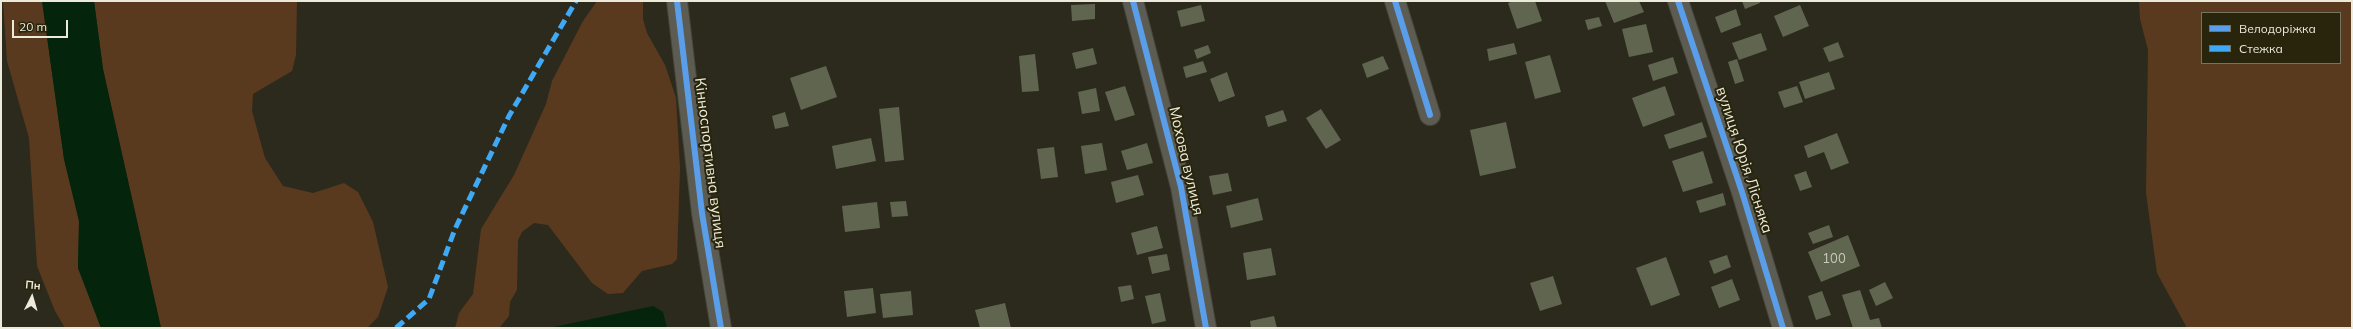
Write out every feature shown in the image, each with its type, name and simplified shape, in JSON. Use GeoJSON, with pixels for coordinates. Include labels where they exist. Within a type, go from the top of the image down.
{"type":"FeatureCollection","features":[{"type":"Feature","properties":{"kind":"street","name":"Кінноспортивна вулиця"},"geometry":{"type":"LineString","coordinates":[[677,1],[702,213],[721,328]]}},
{"type":"Feature","properties":{"kind":"street","name":"Мохова вулиця"},"geometry":{"type":"LineString","coordinates":[[1133,1],[1181,187],[1206,328]]}},
{"type":"Feature","properties":{"kind":"street"},"geometry":{"type":"LineString","coordinates":[[1395,1],[1430,115]]}},
{"type":"Feature","properties":{"kind":"street","name":"вулиця Юрія Лісняка"},"geometry":{"type":"LineString","coordinates":[[1678,1],[1742,192],[1783,328]]}},
{"type":"Feature","properties":{"kind":"shaded area"},"geometry":{"type":"Polygon","coordinates":[[[3,1],[42,1],[64,159],[79,221],[78,268],[101,328],[65,328],[55,311],[37,266],[29,138],[7,61],[3,1]]]}},
{"type":"Feature","properties":{"kind":"shaded area"},"geometry":{"type":"Polygon","coordinates":[[[42,1],[94,1],[103,69],[161,328],[101,328],[78,268],[79,221],[64,159],[42,1]]]}},
{"type":"Feature","properties":{"kind":"shaded area"},"geometry":{"type":"Polygon","coordinates":[[[94,1],[297,1],[296,55],[292,71],[253,94],[252,111],[265,158],[283,186],[313,193],[344,183],[358,192],[373,222],[388,287],[378,317],[367,328],[161,328],[103,69],[94,1]]]}},
{"type":"Feature","properties":{"kind":"shaded area"},"geometry":{"type":"Polygon","coordinates":[[[597,1],[643,1],[643,19],[647,33],[665,65],[676,98],[680,168],[677,259],[672,264],[642,271],[623,293],[608,294],[592,283],[548,225],[534,223],[522,232],[518,240],[517,290],[510,302],[509,316],[500,327],[455,328],[459,313],[473,294],[481,229],[514,175],[546,104],[552,81],[583,21],[597,1]]]}},
{"type":"Feature","properties":{"kind":"shaded area"},"geometry":{"type":"Polygon","coordinates":[[[2139,1],[2352,1],[2352,328],[2187,328],[2157,273],[2146,193],[2148,50],[2140,19],[2139,1]]]}},
{"type":"Feature","properties":{"kind":"shaded area"},"geometry":{"type":"Polygon","coordinates":[[[653,306],[663,312],[667,328],[549,328],[653,306]]]}},
{"type":"Feature","properties":{"kind":"building"},"geometry":{"type":"Polygon","coordinates":[[[1514,1],[1535,1],[1542,21],[1517,29],[1508,3],[1514,1]]]}},
{"type":"Feature","properties":{"kind":"building"},"geometry":{"type":"Polygon","coordinates":[[[1605,1],[1639,1],[1644,12],[1614,23],[1605,1]]]}},
{"type":"Feature","properties":{"kind":"building"},"geometry":{"type":"Polygon","coordinates":[[[1742,1],[1759,1],[1760,3],[1745,9],[1742,1]]]}},
{"type":"Feature","properties":{"kind":"building"},"geometry":{"type":"Polygon","coordinates":[[[1095,4],[1095,19],[1072,21],[1071,5],[1095,4]]]}},
{"type":"Feature","properties":{"kind":"building"},"geometry":{"type":"Polygon","coordinates":[[[1201,5],[1205,21],[1181,27],[1177,11],[1201,5]]]}},
{"type":"Feature","properties":{"kind":"building"},"geometry":{"type":"Polygon","coordinates":[[[1800,5],[1809,26],[1783,37],[1774,16],[1800,5]]]}},
{"type":"Feature","properties":{"kind":"building"},"geometry":{"type":"Polygon","coordinates":[[[1736,9],[1741,25],[1721,33],[1715,17],[1736,9]]]}},
{"type":"Feature","properties":{"kind":"building"},"geometry":{"type":"Polygon","coordinates":[[[1599,17],[1602,26],[1588,30],[1585,20],[1599,17]]]}},
{"type":"Feature","properties":{"kind":"building"},"geometry":{"type":"Polygon","coordinates":[[[1646,24],[1653,52],[1629,57],[1622,29],[1646,24]]]}},
{"type":"Feature","properties":{"kind":"building"},"geometry":{"type":"Polygon","coordinates":[[[1761,33],[1767,50],[1739,60],[1732,43],[1761,33]]]}},
{"type":"Feature","properties":{"kind":"building"},"geometry":{"type":"Polygon","coordinates":[[[1838,42],[1844,57],[1829,62],[1823,48],[1838,42]]]}},
{"type":"Feature","properties":{"kind":"building"},"geometry":{"type":"Polygon","coordinates":[[[1514,43],[1517,54],[1489,61],[1487,49],[1514,43]]]}},
{"type":"Feature","properties":{"kind":"building"},"geometry":{"type":"Polygon","coordinates":[[[1208,45],[1211,53],[1197,59],[1194,50],[1208,45]]]}},
{"type":"Feature","properties":{"kind":"building"},"geometry":{"type":"Polygon","coordinates":[[[1093,48],[1097,64],[1076,69],[1072,53],[1093,48]]]}},
{"type":"Feature","properties":{"kind":"building"},"geometry":{"type":"Polygon","coordinates":[[[1035,54],[1039,91],[1022,92],[1019,56],[1035,54]]]}},
{"type":"Feature","properties":{"kind":"building"},"geometry":{"type":"Polygon","coordinates":[[[1550,55],[1561,92],[1535,99],[1525,62],[1550,55]]]}},
{"type":"Feature","properties":{"kind":"building"},"geometry":{"type":"Polygon","coordinates":[[[1383,56],[1389,69],[1367,78],[1362,64],[1383,56]]]}},
{"type":"Feature","properties":{"kind":"building"},"geometry":{"type":"Polygon","coordinates":[[[1673,57],[1678,73],[1653,81],[1648,65],[1673,57]]]}},
{"type":"Feature","properties":{"kind":"building"},"geometry":{"type":"Polygon","coordinates":[[[1737,59],[1744,81],[1735,84],[1728,62],[1737,59]]]}},
{"type":"Feature","properties":{"kind":"building"},"geometry":{"type":"Polygon","coordinates":[[[1203,61],[1207,72],[1186,78],[1183,67],[1203,61]]]}},
{"type":"Feature","properties":{"kind":"building"},"geometry":{"type":"Polygon","coordinates":[[[826,66],[837,97],[801,110],[790,78],[826,66]]]}},
{"type":"Feature","properties":{"kind":"building"},"geometry":{"type":"Polygon","coordinates":[[[1227,72],[1235,96],[1219,102],[1210,79],[1227,72]]]}},
{"type":"Feature","properties":{"kind":"building"},"geometry":{"type":"Polygon","coordinates":[[[1829,72],[1835,89],[1805,99],[1799,82],[1829,72]]]}},
{"type":"Feature","properties":{"kind":"building"},"geometry":{"type":"Polygon","coordinates":[[[1125,86],[1135,115],[1115,121],[1105,92],[1125,86]]]}},
{"type":"Feature","properties":{"kind":"building"},"geometry":{"type":"Polygon","coordinates":[[[1665,86],[1675,115],[1643,127],[1632,98],[1665,86]]]}},
{"type":"Feature","properties":{"kind":"building"},"geometry":{"type":"Polygon","coordinates":[[[1797,86],[1803,102],[1784,108],[1778,92],[1797,86]]]}},
{"type":"Feature","properties":{"kind":"building"},"geometry":{"type":"Polygon","coordinates":[[[1096,88],[1100,111],[1082,114],[1078,92],[1096,88]]]}},
{"type":"Feature","properties":{"kind":"building"},"geometry":{"type":"Polygon","coordinates":[[[899,107],[904,160],[885,162],[879,109],[899,107]]]}},
{"type":"Feature","properties":{"kind":"building"},"geometry":{"type":"Polygon","coordinates":[[[1321,109],[1341,140],[1326,149],[1306,118],[1321,109]]]}},
{"type":"Feature","properties":{"kind":"building"},"geometry":{"type":"Polygon","coordinates":[[[1283,110],[1287,121],[1268,127],[1265,116],[1283,110]]]}},
{"type":"Feature","properties":{"kind":"building"},"geometry":{"type":"Polygon","coordinates":[[[785,112],[789,126],[775,129],[772,116],[785,112]]]}},
{"type":"Feature","properties":{"kind":"building"},"geometry":{"type":"Polygon","coordinates":[[[1506,122],[1516,168],[1480,176],[1470,130],[1506,122]]]}},
{"type":"Feature","properties":{"kind":"building"},"geometry":{"type":"Polygon","coordinates":[[[1702,122],[1707,137],[1669,149],[1664,135],[1702,122]]]}},
{"type":"Feature","properties":{"kind":"building"},"geometry":{"type":"Polygon","coordinates":[[[1837,133],[1849,163],[1831,170],[1824,152],[1808,158],[1804,146],[1837,133]]]}},
{"type":"Feature","properties":{"kind":"building"},"geometry":{"type":"Polygon","coordinates":[[[871,138],[876,161],[836,169],[832,146],[871,138]]]}},
{"type":"Feature","properties":{"kind":"building"},"geometry":{"type":"Polygon","coordinates":[[[1102,143],[1107,170],[1085,174],[1081,146],[1102,143]]]}},
{"type":"Feature","properties":{"kind":"building"},"geometry":{"type":"Polygon","coordinates":[[[1147,143],[1153,163],[1127,170],[1121,151],[1147,143]]]}},
{"type":"Feature","properties":{"kind":"building"},"geometry":{"type":"Polygon","coordinates":[[[1054,147],[1058,177],[1041,179],[1037,149],[1054,147]]]}},
{"type":"Feature","properties":{"kind":"building"},"geometry":{"type":"Polygon","coordinates":[[[1703,151],[1713,183],[1683,192],[1672,161],[1703,151]]]}},
{"type":"Feature","properties":{"kind":"building"},"geometry":{"type":"Polygon","coordinates":[[[1806,171],[1812,187],[1800,191],[1794,175],[1806,171]]]}},
{"type":"Feature","properties":{"kind":"building"},"geometry":{"type":"Polygon","coordinates":[[[1228,173],[1232,191],[1213,195],[1209,176],[1228,173]]]}},
{"type":"Feature","properties":{"kind":"building"},"geometry":{"type":"Polygon","coordinates":[[[1138,175],[1144,195],[1116,203],[1111,182],[1138,175]]]}},
{"type":"Feature","properties":{"kind":"building"},"geometry":{"type":"Polygon","coordinates":[[[1723,193],[1726,205],[1700,213],[1696,201],[1723,193]]]}},
{"type":"Feature","properties":{"kind":"building"},"geometry":{"type":"Polygon","coordinates":[[[1258,198],[1263,220],[1231,228],[1226,206],[1258,198]]]}},
{"type":"Feature","properties":{"kind":"building"},"geometry":{"type":"Polygon","coordinates":[[[906,201],[908,216],[892,217],[890,202],[906,201]]]}},
{"type":"Feature","properties":{"kind":"building"},"geometry":{"type":"Polygon","coordinates":[[[877,202],[880,228],[845,232],[842,206],[877,202]]]}},
{"type":"Feature","properties":{"kind":"building"},"geometry":{"type":"Polygon","coordinates":[[[1829,225],[1833,237],[1813,244],[1808,233],[1829,225]]]}},
{"type":"Feature","properties":{"kind":"building"},"geometry":{"type":"Polygon","coordinates":[[[1157,226],[1163,248],[1137,255],[1131,233],[1157,226]]]}},
{"type":"Feature","properties":{"kind":"building"},"geometry":{"type":"Polygon","coordinates":[[[1848,235],[1860,266],[1821,282],[1808,252],[1848,235]]]}},
{"type":"Feature","properties":{"kind":"building"},"geometry":{"type":"Polygon","coordinates":[[[1271,248],[1276,275],[1247,280],[1243,253],[1271,248]]]}},
{"type":"Feature","properties":{"kind":"building"},"geometry":{"type":"Polygon","coordinates":[[[1167,254],[1170,270],[1152,274],[1148,257],[1167,254]]]}},
{"type":"Feature","properties":{"kind":"building"},"geometry":{"type":"Polygon","coordinates":[[[1727,255],[1731,267],[1714,274],[1709,261],[1727,255]]]}},
{"type":"Feature","properties":{"kind":"building"},"geometry":{"type":"Polygon","coordinates":[[[1666,257],[1680,295],[1651,306],[1636,268],[1666,257]]]}},
{"type":"Feature","properties":{"kind":"building"},"geometry":{"type":"Polygon","coordinates":[[[1553,276],[1562,304],[1540,311],[1530,283],[1553,276]]]}},
{"type":"Feature","properties":{"kind":"building"},"geometry":{"type":"Polygon","coordinates":[[[1732,279],[1740,300],[1719,308],[1711,287],[1732,279]]]}},
{"type":"Feature","properties":{"kind":"building"},"geometry":{"type":"Polygon","coordinates":[[[1885,282],[1893,298],[1876,306],[1869,290],[1885,282]]]}},
{"type":"Feature","properties":{"kind":"building"},"geometry":{"type":"Polygon","coordinates":[[[1131,285],[1134,299],[1121,302],[1118,287],[1131,285]]]}},
{"type":"Feature","properties":{"kind":"building"},"geometry":{"type":"Polygon","coordinates":[[[873,288],[876,313],[847,317],[844,291],[873,288]]]}},
{"type":"Feature","properties":{"kind":"building"},"geometry":{"type":"Polygon","coordinates":[[[1860,290],[1870,320],[1879,318],[1882,328],[1853,328],[1842,295],[1860,290]]]}},
{"type":"Feature","properties":{"kind":"building"},"geometry":{"type":"Polygon","coordinates":[[[911,291],[913,315],[883,318],[880,294],[911,291]]]}},
{"type":"Feature","properties":{"kind":"building"},"geometry":{"type":"Polygon","coordinates":[[[1822,291],[1831,315],[1816,320],[1808,296],[1822,291]]]}},
{"type":"Feature","properties":{"kind":"building"},"geometry":{"type":"Polygon","coordinates":[[[1160,293],[1166,321],[1152,324],[1145,296],[1160,293]]]}},
{"type":"Feature","properties":{"kind":"building"},"geometry":{"type":"Polygon","coordinates":[[[1005,303],[1011,328],[980,328],[975,310],[1005,303]]]}},
{"type":"Feature","properties":{"kind":"building"},"geometry":{"type":"Polygon","coordinates":[[[1274,316],[1277,328],[1251,328],[1250,321],[1274,316]]]}},
{"type":"Feature","properties":{"kind":"marked path"},"geometry":{"type":"LineString","coordinates":[[396,328],[429,299],[455,229],[509,116],[576,1]]}},
{"type":"Feature","properties":{"kind":"cycle path"},"geometry":{"type":"LineString","coordinates":[[677,1],[702,213],[721,328]]}},
{"type":"Feature","properties":{"kind":"cycle path"},"geometry":{"type":"LineString","coordinates":[[1133,1],[1181,187],[1206,328]]}},
{"type":"Feature","properties":{"kind":"cycle path"},"geometry":{"type":"LineString","coordinates":[[1395,1],[1430,115]]}},
{"type":"Feature","properties":{"kind":"cycle path"},"geometry":{"type":"LineString","coordinates":[[1678,1],[1742,192],[1783,328]]}}]}
